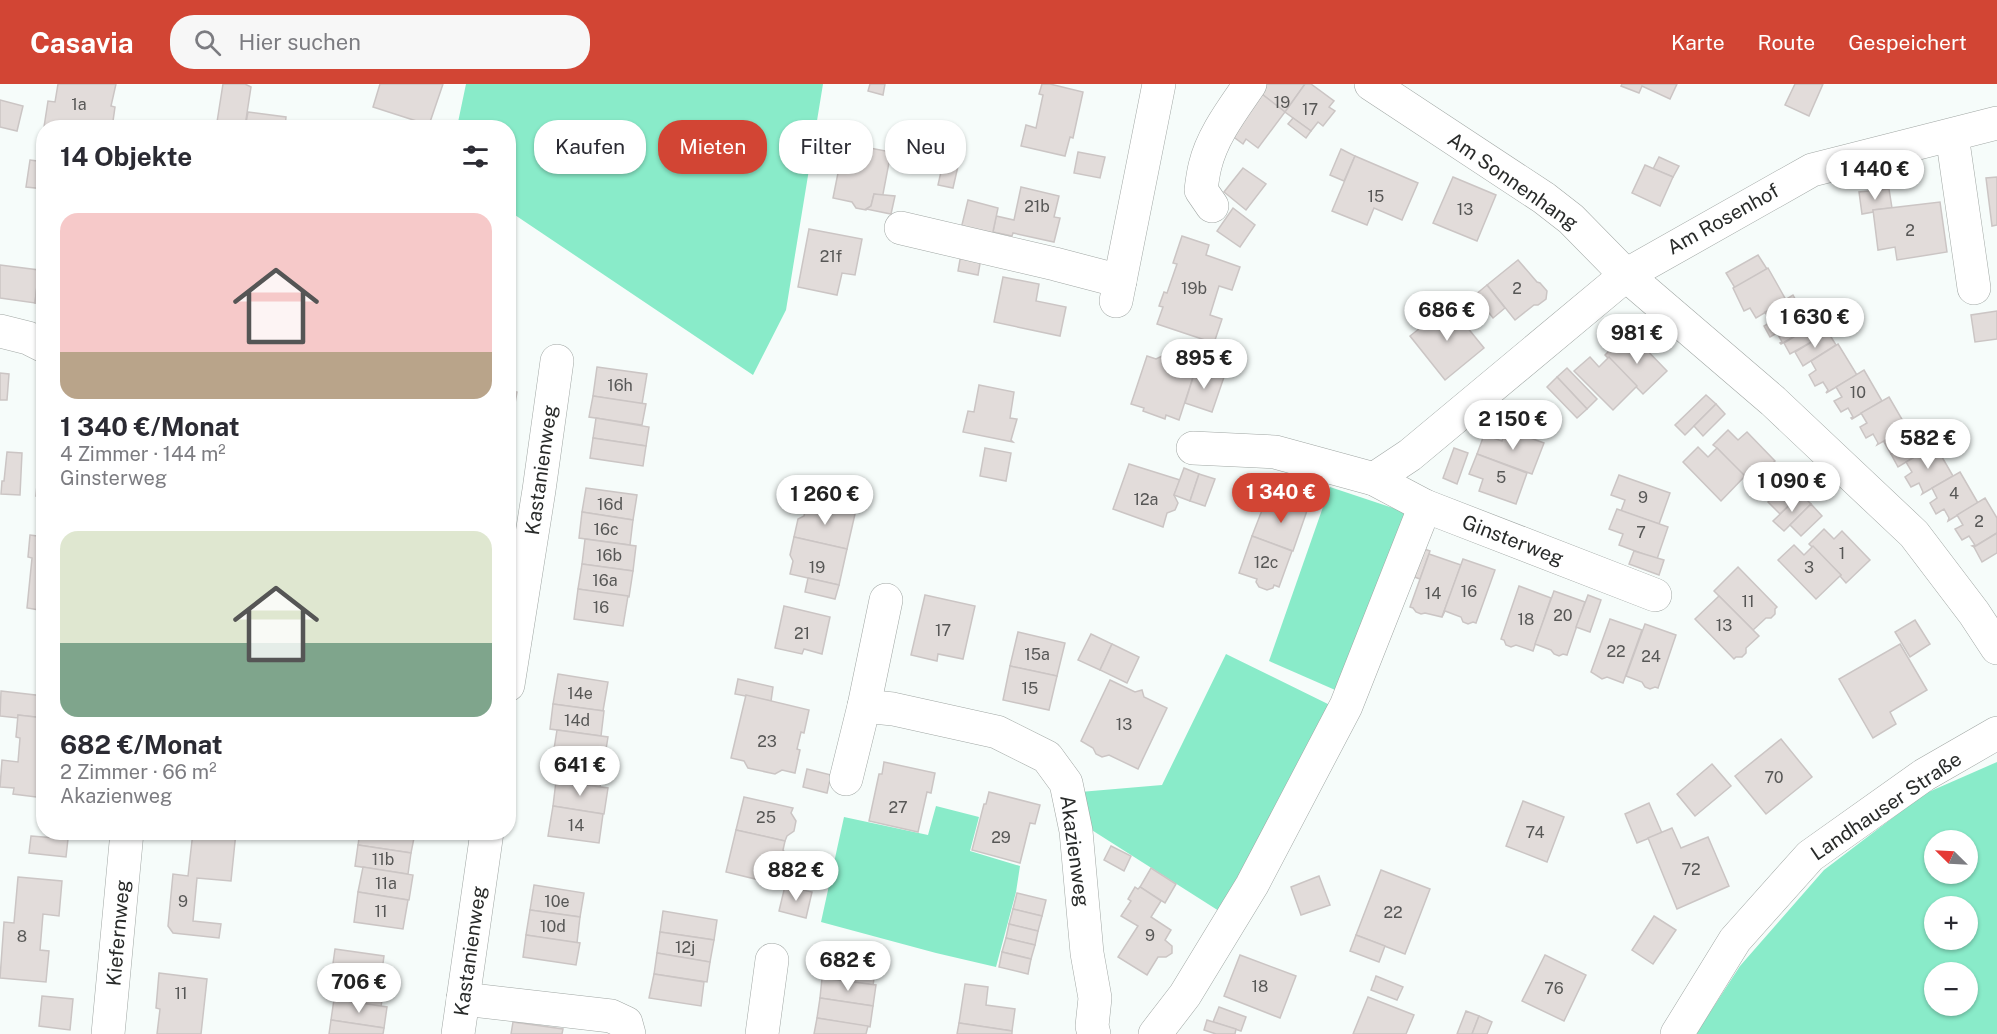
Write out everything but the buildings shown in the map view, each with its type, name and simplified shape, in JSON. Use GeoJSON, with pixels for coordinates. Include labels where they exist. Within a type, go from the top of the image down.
{"type":"FeatureCollection","features":[{"type":"Feature","properties":{"kind":"street"},"geometry":{"type":"LineString","coordinates":[[901,228],[1055,264],[1118,291],[1159,84]]}},
{"type":"Feature","properties":{"kind":"street"},"geometry":{"type":"LineString","coordinates":[[1212,206],[1201,190],[1205,166],[1227,119],[1250,84]]}},
{"type":"Feature","properties":{"kind":"street","name":"Am Sonnenhang"},"geometry":{"type":"LineString","coordinates":[[1371,84],[1544,198],[1571,219],[1626,274],[1773,401],[1914,534],[1974,612],[1997,648]]}},
{"type":"Feature","properties":{"kind":"street","name":"Am Rosenhof"},"geometry":{"type":"LineString","coordinates":[[1626,274],[1812,170],[1997,123]]}},
{"type":"Feature","properties":{"kind":"street"},"geometry":{"type":"LineString","coordinates":[[1952,135],[1974,288]]}},
{"type":"Feature","properties":{"kind":"street"},"geometry":{"type":"LineString","coordinates":[[1374,479],[1410,455],[1626,274]]}},
{"type":"Feature","properties":{"kind":"street"},"geometry":{"type":"LineString","coordinates":[[0,331],[36,342]]}},
{"type":"Feature","properties":{"kind":"street","name":"Kastanienweg"},"geometry":{"type":"LineString","coordinates":[[516,635],[557,361]]}},
{"type":"Feature","properties":{"kind":"street","name":"Ginsterweg"},"geometry":{"type":"LineString","coordinates":[[1193,448],[1275,452],[1374,479],[1425,506],[1655,595]]}},
{"type":"Feature","properties":{"kind":"street"},"geometry":{"type":"LineString","coordinates":[[1155,1034],[1185,995],[1252,885],[1347,706],[1425,506]]}},
{"type":"Feature","properties":{"kind":"street"},"geometry":{"type":"LineString","coordinates":[[846,779],[886,600]]}},
{"type":"Feature","properties":{"kind":"street","name":"Akazienweg"},"geometry":{"type":"LineString","coordinates":[[864,706],[893,709],[997,732],[1047,758],[1066,783],[1076,831],[1087,953],[1095,998],[1092,1026],[1094,1034]]}},
{"type":"Feature","properties":{"kind":"street","name":"Landhauser Straße"},"geometry":{"type":"LineString","coordinates":[[1677,1034],[1736,940],[1810,856],[1924,775],[1997,733]]}},
{"type":"Feature","properties":{"kind":"street","name":"Kiefernweg"},"geometry":{"type":"LineString","coordinates":[[108,1034],[126,840]]}},
{"type":"Feature","properties":{"kind":"street","name":"Kastanienweg"},"geometry":{"type":"LineString","coordinates":[[458,1034],[486,840]]}},
{"type":"Feature","properties":{"kind":"street"},"geometry":{"type":"LineString","coordinates":[[762,1034],[772,960]]}},
{"type":"Feature","properties":{"kind":"street"},"geometry":{"type":"LineString","coordinates":[[463,999],[611,1016],[627,1023],[629,1034]]}},
{"type":"Feature","properties":{"kind":"green space"},"geometry":{"type":"Polygon","coordinates":[[[466,84],[823,84],[817,120],[779,120],[779,174],[808,174],[786,310],[753,375],[516,216],[516,120],[458,120],[466,84]]]}},
{"type":"Feature","properties":{"kind":"green space"},"geometry":{"type":"Polygon","coordinates":[[[1330,487],[1414,515],[1342,693],[1269,661],[1330,487]]]}},
{"type":"Feature","properties":{"kind":"green space"},"geometry":{"type":"Polygon","coordinates":[[[1226,654],[1334,707],[1219,911],[1087,827],[1080,792],[1162,785],[1226,654]]]}},
{"type":"Feature","properties":{"kind":"green space"},"geometry":{"type":"Polygon","coordinates":[[[1997,762],[1997,1034],[1696,1034],[1740,966],[1824,870],[1924,794],[1997,762]]]}},
{"type":"Feature","properties":{"kind":"green space"},"geometry":{"type":"Polygon","coordinates":[[[936,806],[979,817],[970,851],[1020,866],[1016,892],[996,967],[821,922],[844,817],[928,835],[936,806]]]}}]}
